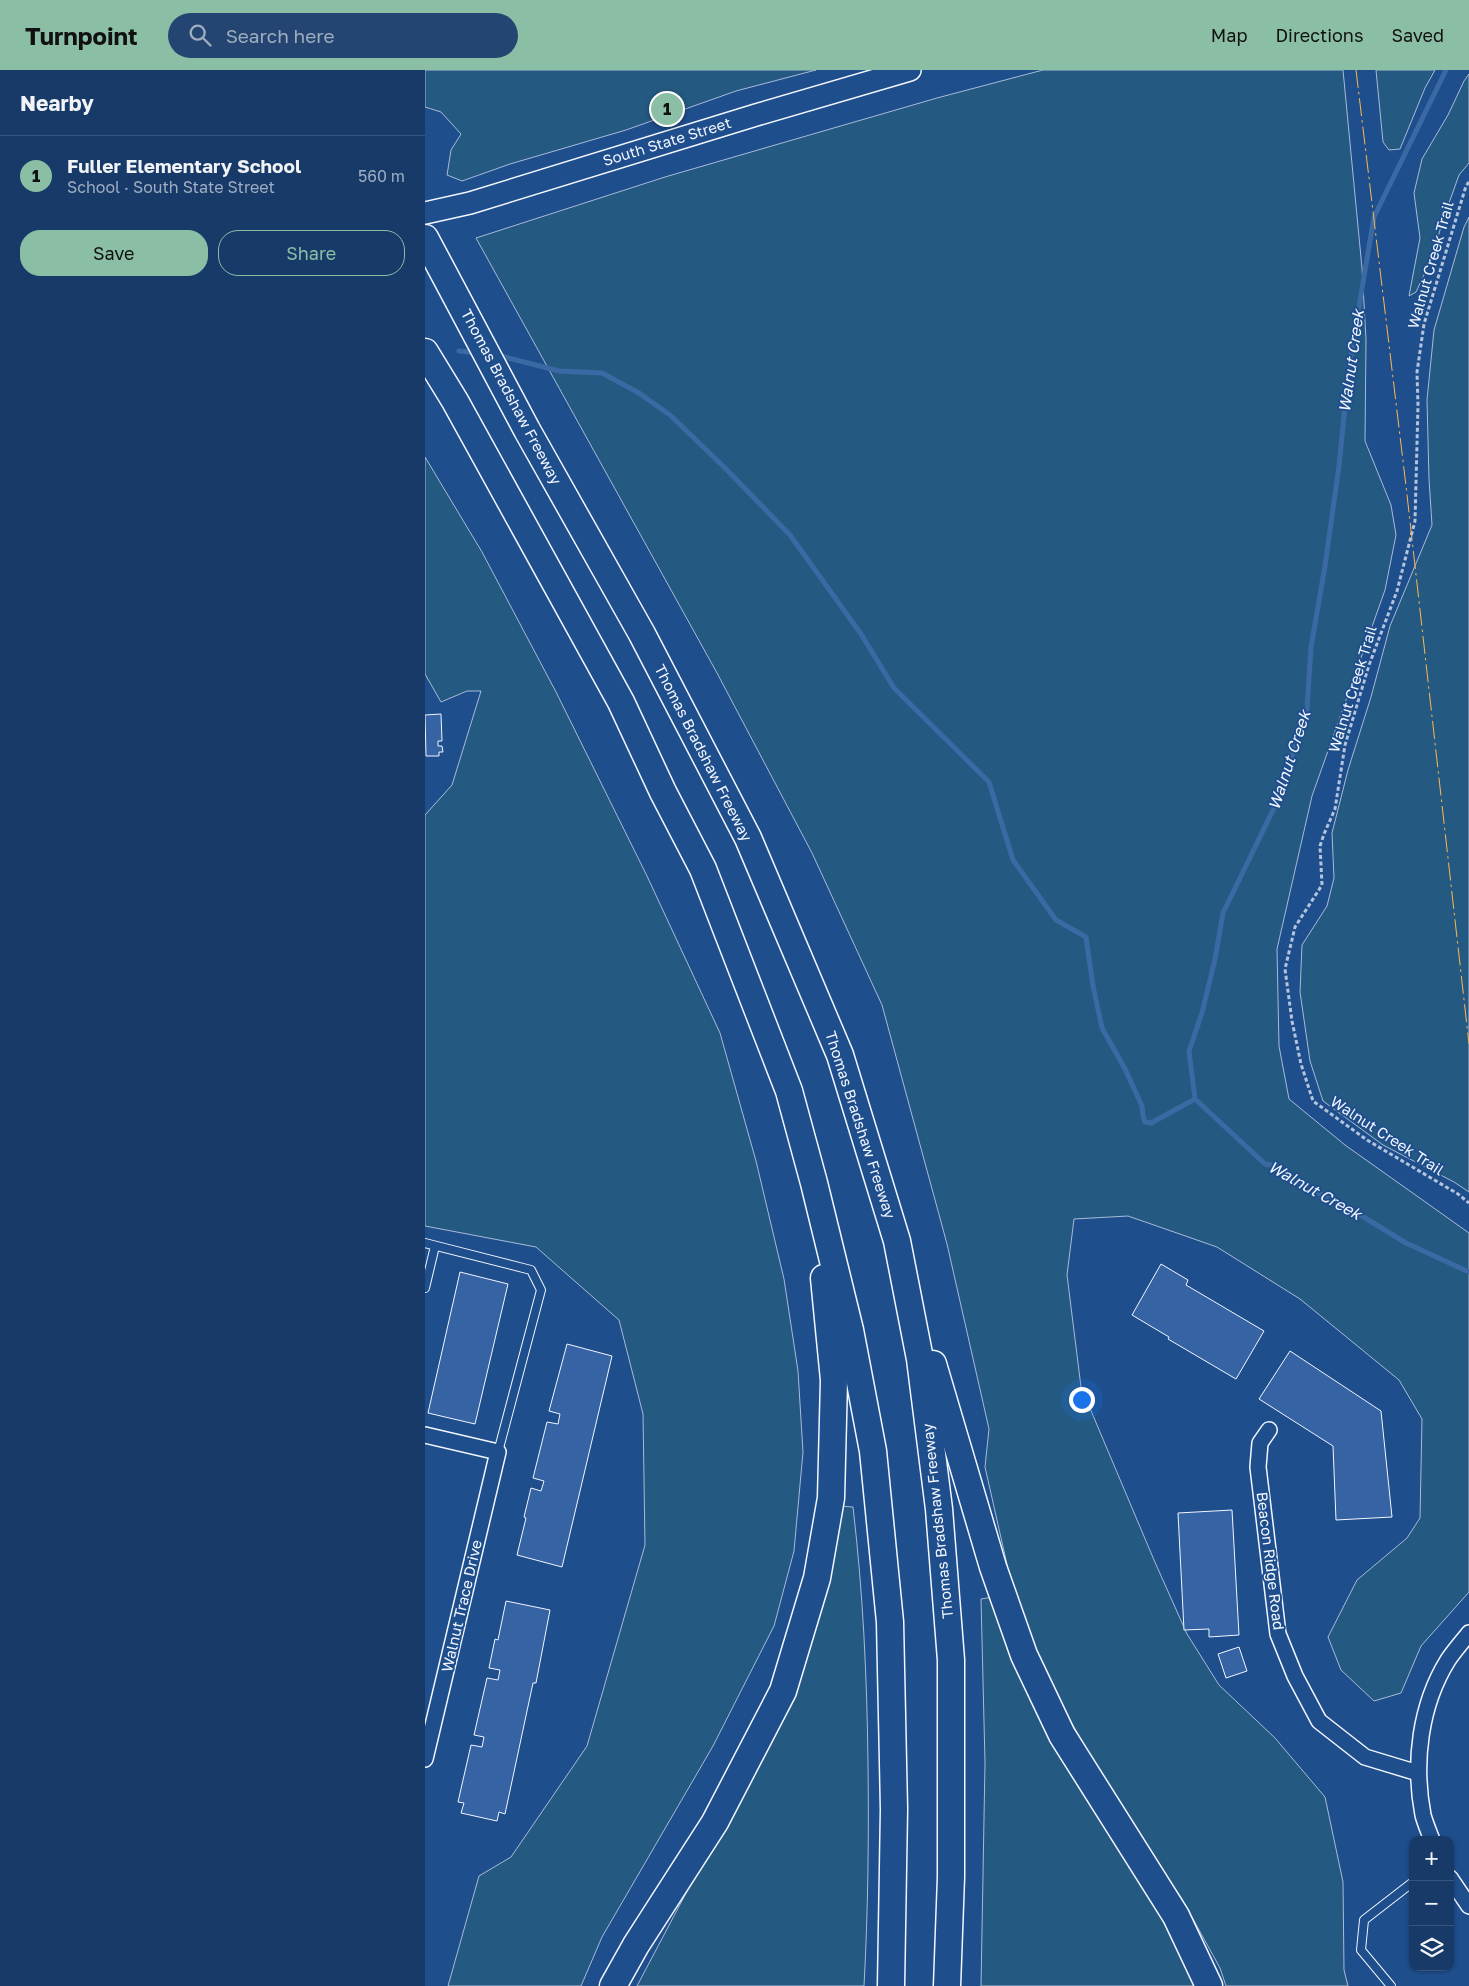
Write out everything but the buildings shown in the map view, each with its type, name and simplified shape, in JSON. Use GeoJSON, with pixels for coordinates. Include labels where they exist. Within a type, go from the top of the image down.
{"type":"FeatureCollection","features":[{"type":"Feature","properties":{"kind":"highway","name":"Thomas Bradshaw Freeway"},"geometry":{"type":"LineString","coordinates":[[425,238],[527,430],[642,634],[748,838],[840,1055],[897,1241],[920,1359],[939,1509],[951,1660],[951,1877],[947,1986]]}},
{"type":"Feature","properties":{"kind":"highway"},"geometry":{"type":"LineString","coordinates":[[425,352],[459,409],[621,702],[663,792],[703,869],[789,1092],[851,1330],[873,1451],[890,1622],[894,1809],[891,1986]]}},
{"type":"Feature","properties":{"kind":"highway"},"geometry":{"type":"LineString","coordinates":[[613,1986],[636,1945],[715,1822],[783,1691],[817,1578],[831,1498],[834,1380],[814,1183]]}},
{"type":"Feature","properties":{"kind":"highway"},"geometry":{"type":"LineString","coordinates":[[897,1241],[993,1567],[1024,1655],[1062,1734],[1176,1916],[1209,1986]]}},
{"type":"Feature","properties":{"kind":"street","name":"South State Street"},"geometry":{"type":"LineString","coordinates":[[425,214],[470,203],[865,80],[910,70]]}},
{"type":"Feature","properties":{"kind":"street","name":"Beacon Ridge Road"},"geometry":{"type":"LineString","coordinates":[[1269,1430],[1261,1443],[1258,1467],[1278,1634],[1295,1676],[1319,1721],[1365,1757],[1418,1773]]}},
{"type":"Feature","properties":{"kind":"street"},"geometry":{"type":"LineString","coordinates":[[425,1435],[499,1452]]}},
{"type":"Feature","properties":{"kind":"street","name":"Walnut Trace Drive"},"geometry":{"type":"LineString","coordinates":[[425,1759],[499,1452]]}},
{"type":"Feature","properties":{"kind":"street"},"geometry":{"type":"LineString","coordinates":[[1430,1836],[1423,1816],[1418,1773],[1421,1735],[1430,1699],[1448,1661],[1469,1633]]}},
{"type":"Feature","properties":{"kind":"street"},"geometry":{"type":"LineString","coordinates":[[1452,1881],[1469,1906]]}},
{"type":"Feature","properties":{"kind":"lane"},"geometry":{"type":"LineString","coordinates":[[425,1243],[531,1270],[541,1290],[499,1452]]}},
{"type":"Feature","properties":{"kind":"lane"},"geometry":{"type":"LineString","coordinates":[[425,1288],[435,1246]]}},
{"type":"Feature","properties":{"kind":"lane"},"geometry":{"type":"LineString","coordinates":[[1391,1986],[1361,1950],[1364,1920],[1409,1885]]}},
{"type":"Feature","properties":{"kind":"path","name":"Walnut Creek Trail"},"geometry":{"type":"LineString","coordinates":[[1469,182],[1466,186],[1424,324],[1417,372],[1415,521],[1397,591],[1369,665],[1345,745],[1335,809],[1323,834],[1320,846],[1322,885],[1295,927],[1285,969],[1292,1021],[1301,1064],[1313,1101],[1367,1140],[1458,1194],[1469,1203]]}},
{"type":"Feature","properties":{"kind":"shaded area"},"geometry":{"type":"Polygon","coordinates":[[[425,70],[816,70],[736,91],[626,130],[510,164],[462,181],[447,175],[451,150],[461,134],[441,112],[425,107],[425,70]]]}},
{"type":"Feature","properties":{"kind":"shaded area"},"geometry":{"type":"Polygon","coordinates":[[[1043,70],[1343,70],[1362,268],[1366,339],[1365,441],[1391,505],[1396,535],[1385,590],[1312,796],[1277,949],[1279,1046],[1289,1099],[1345,1145],[1469,1233],[1469,1592],[1421,1646],[1401,1693],[1374,1701],[1341,1670],[1328,1637],[1357,1580],[1407,1538],[1420,1518],[1422,1419],[1399,1380],[1300,1299],[1217,1247],[1128,1216],[1074,1219],[1067,1275],[1081,1387],[1187,1634],[1219,1685],[1275,1738],[1325,1797],[1343,1882],[1344,1970],[1348,1986],[1226,1986],[1220,1968],[1182,1899],[1121,1807],[1045,1678],[1013,1591],[985,1467],[989,1429],[947,1244],[882,1005],[812,853],[717,673],[476,238],[665,177],[937,98],[1043,70]]]}},
{"type":"Feature","properties":{"kind":"shaded area"},"geometry":{"type":"Polygon","coordinates":[[[1376,70],[1435,70],[1425,88],[1400,149],[1389,150],[1383,142],[1376,70]]]}},
{"type":"Feature","properties":{"kind":"shaded area"},"geometry":{"type":"Polygon","coordinates":[[[1469,74],[1469,163],[1459,175],[1431,260],[1416,292],[1409,296],[1420,238],[1414,193],[1422,159],[1469,74]]]}},
{"type":"Feature","properties":{"kind":"shaded area"},"geometry":{"type":"Polygon","coordinates":[[[1469,217],[1469,1192],[1454,1182],[1383,1145],[1323,1101],[1310,1061],[1300,992],[1302,945],[1327,906],[1334,878],[1332,833],[1348,770],[1371,697],[1390,626],[1432,525],[1427,400],[1434,330],[1464,227],[1469,217]]]}},
{"type":"Feature","properties":{"kind":"shaded area"},"geometry":{"type":"Polygon","coordinates":[[[425,457],[482,552],[556,692],[647,876],[720,1033],[756,1161],[784,1279],[798,1371],[803,1452],[794,1551],[774,1626],[713,1746],[602,1937],[581,1986],[448,1986],[479,1876],[511,1857],[587,1746],[645,1545],[643,1414],[619,1320],[536,1247],[425,1226],[425,815],[452,785],[481,691],[467,691],[441,702],[425,674],[425,457]]]}},
{"type":"Feature","properties":{"kind":"shaded area"},"geometry":{"type":"Polygon","coordinates":[[[840,1506],[853,1507],[864,1635],[868,1819],[864,1986],[637,1986],[685,1895],[770,1745],[803,1672],[825,1591],[840,1506]]]}},
{"type":"Feature","properties":{"kind":"shaded area"},"geometry":{"type":"Polygon","coordinates":[[[993,1597],[1154,1905],[1192,1973],[1197,1986],[981,1986],[985,1763],[981,1599],[993,1597]]]}},
{"type":"Feature","properties":{"kind":"waterway","name":"Walnut Creek"},"geometry":{"type":"LineString","coordinates":[[1446,70],[1374,217],[1349,366],[1339,466],[1311,647],[1307,710],[1275,806],[1223,913],[1215,959],[1202,1013],[1189,1051],[1195,1099],[1265,1164],[1271,1165],[1349,1208],[1406,1243],[1469,1272]]}},
{"type":"Feature","properties":{"kind":"waterway"},"geometry":{"type":"LineString","coordinates":[[459,351],[476,353]]}},
{"type":"Feature","properties":{"kind":"waterway"},"geometry":{"type":"LineString","coordinates":[[497,355],[559,371],[602,373],[639,393],[670,415],[790,535],[861,634],[894,688],[989,782],[1013,860],[1056,920],[1086,937],[1093,986],[1102,1028],[1125,1069],[1142,1106],[1145,1122],[1151,1123],[1195,1099]]}},
{"type":"Feature","properties":{"kind":"power"},"geometry":{"type":"LineString","coordinates":[[1356,70],[1406,486],[1469,1044]]}},
{"type":"Feature","properties":{"kind":"place","name":"Fuller Elementary School"},"geometry":{"type":"Point","coordinates":[667,109]}}]}
